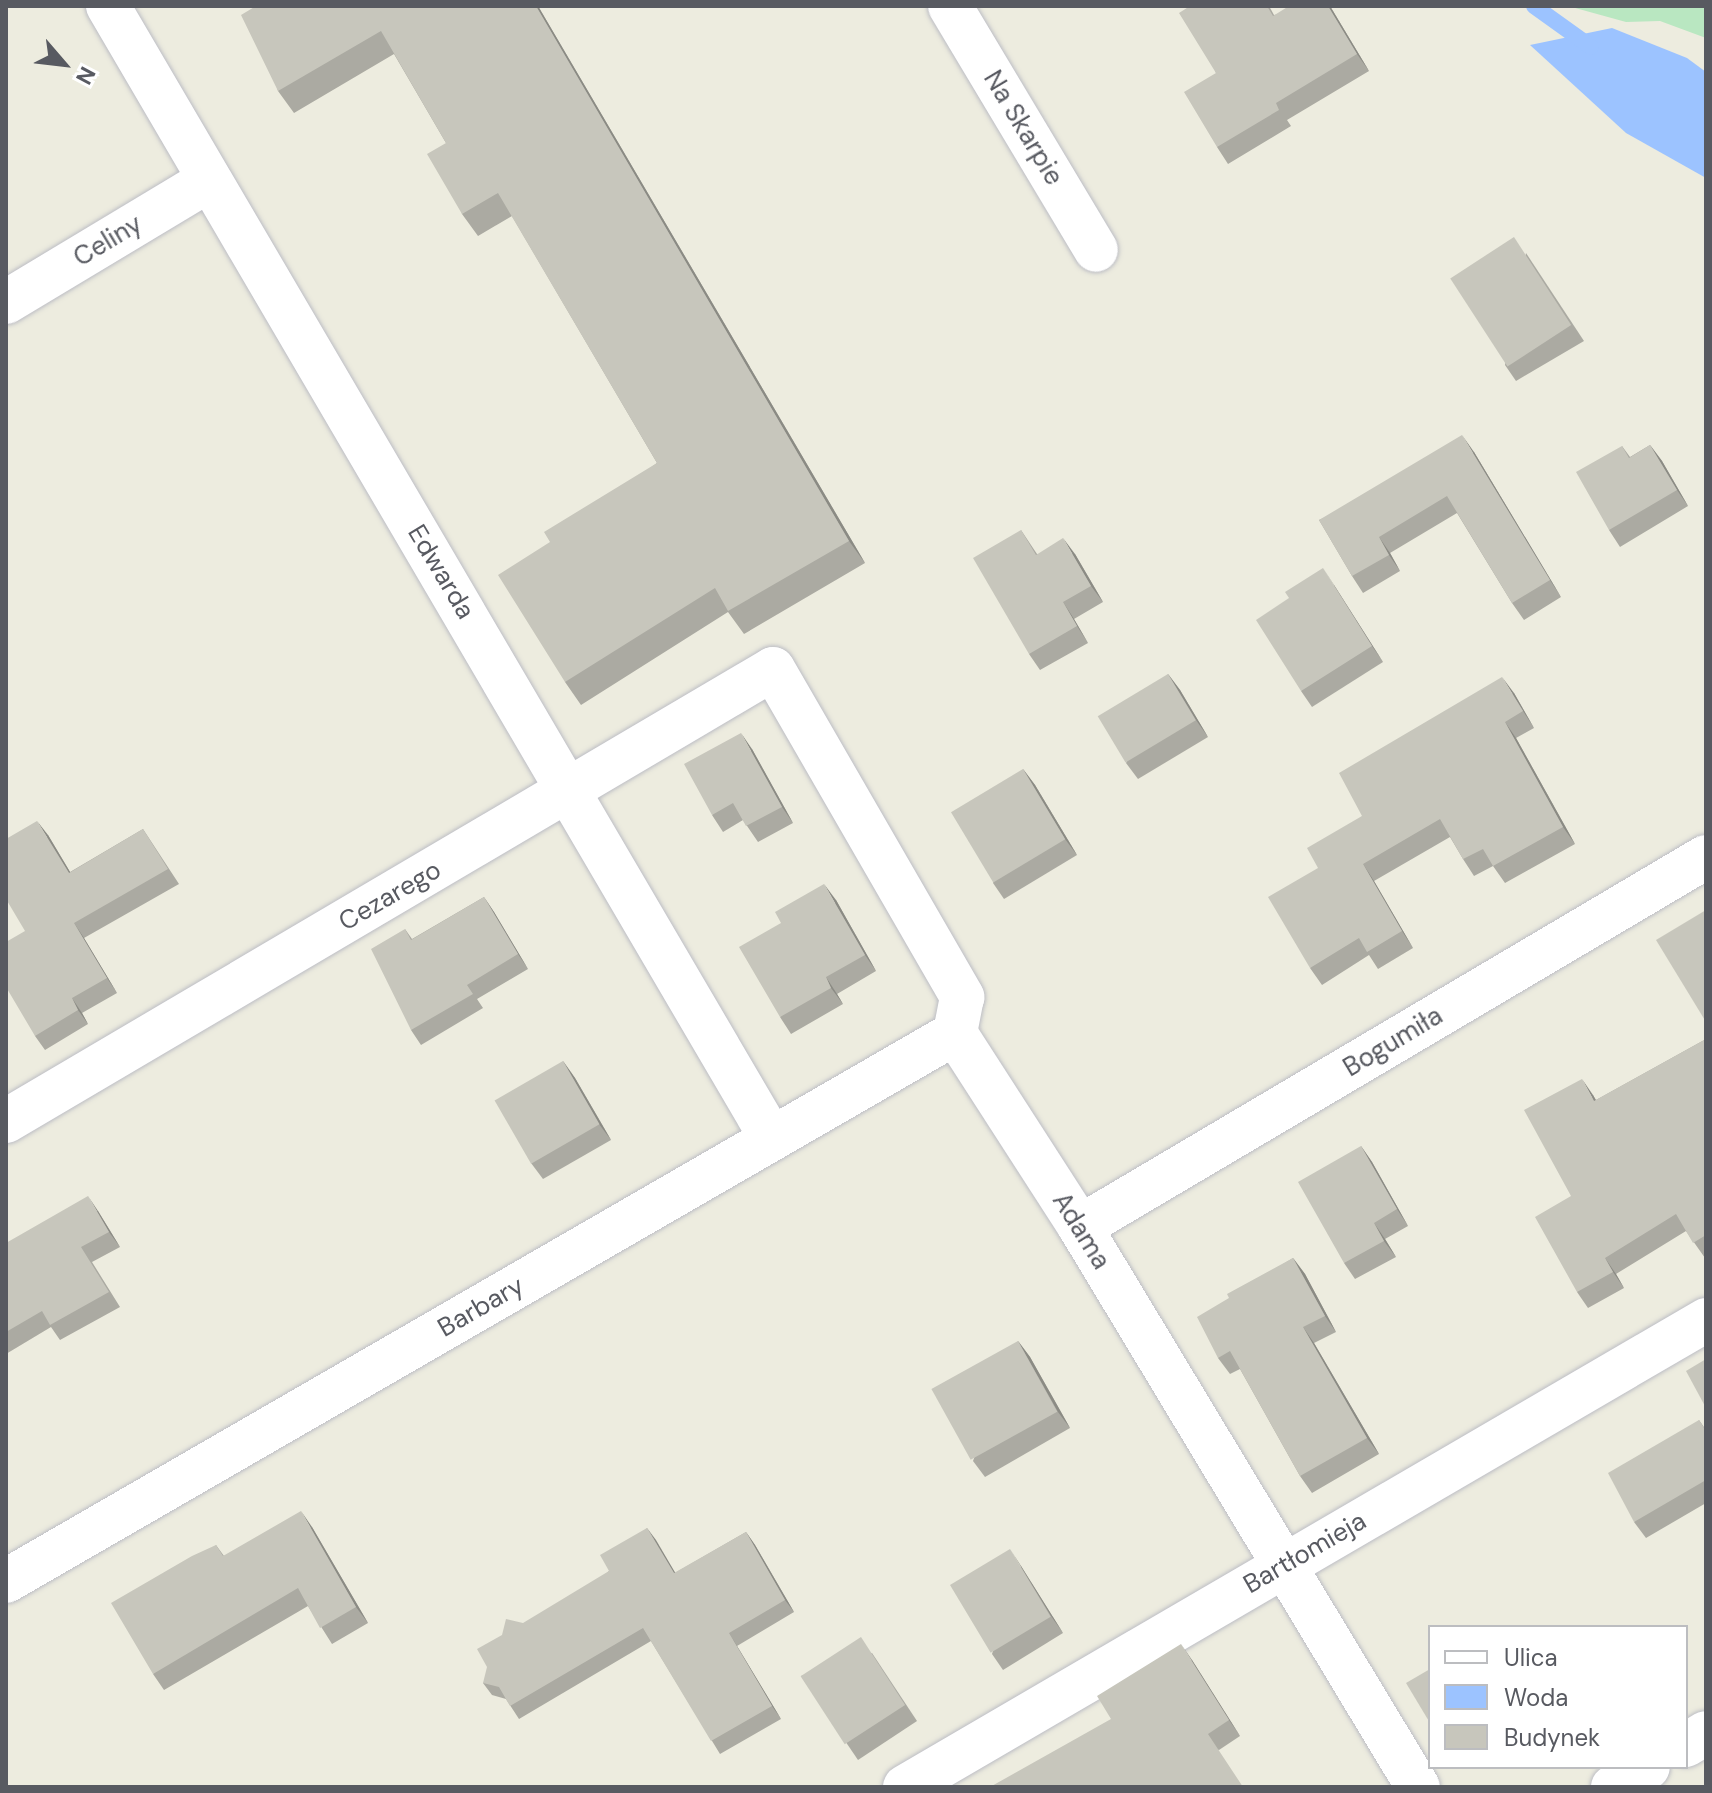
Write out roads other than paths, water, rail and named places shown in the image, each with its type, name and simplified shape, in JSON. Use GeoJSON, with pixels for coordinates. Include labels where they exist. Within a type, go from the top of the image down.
{"type":"FeatureCollection","features":[{"type":"Feature","properties":{"kind":"street","name":"Edwarda"},"geometry":{"type":"LineString","coordinates":[[108,6],[772,1139]]}},
{"type":"Feature","properties":{"kind":"street","name":"Na Skarpie"},"geometry":{"type":"LineString","coordinates":[[950,6],[1096,250]]}},
{"type":"Feature","properties":{"kind":"street","name":"Celiny"},"geometry":{"type":"LineString","coordinates":[[6,302],[209,180]]}},
{"type":"Feature","properties":{"kind":"street","name":"Cezarego"},"geometry":{"type":"LineString","coordinates":[[6,1121],[773,669],[962,997],[955,1033]]}},
{"type":"Feature","properties":{"kind":"street","name":"Bogumiła"},"geometry":{"type":"LineString","coordinates":[[1080,1227],[1706,857]]}},
{"type":"Feature","properties":{"kind":"street","name":"Barbary"},"geometry":{"type":"LineString","coordinates":[[6,1581],[955,1033]]}},
{"type":"Feature","properties":{"kind":"street","name":"Adama"},"geometry":{"type":"LineString","coordinates":[[955,1033],[1080,1227],[1281,1567],[1418,1787]]}},
{"type":"Feature","properties":{"kind":"street","name":"Bartłomieja"},"geometry":{"type":"LineString","coordinates":[[905,1787],[1706,1320]]}},
{"type":"Feature","properties":{"kind":"street"},"geometry":{"type":"LineString","coordinates":[[1688,1744],[1706,1733]]}},
{"type":"Feature","properties":{"kind":"street"},"geometry":{"type":"LineString","coordinates":[[1613,1787],[1644,1769]]}},
{"type":"Feature","properties":{"kind":"water"},"geometry":{"type":"Polygon","coordinates":[[[1612,28],[1687,58],[1706,72],[1706,178],[1626,133],[1530,45],[1612,28]]]}},
{"type":"Feature","properties":{"kind":"waterway"},"geometry":{"type":"LineString","coordinates":[[1534,6],[1591,47]]}}]}
